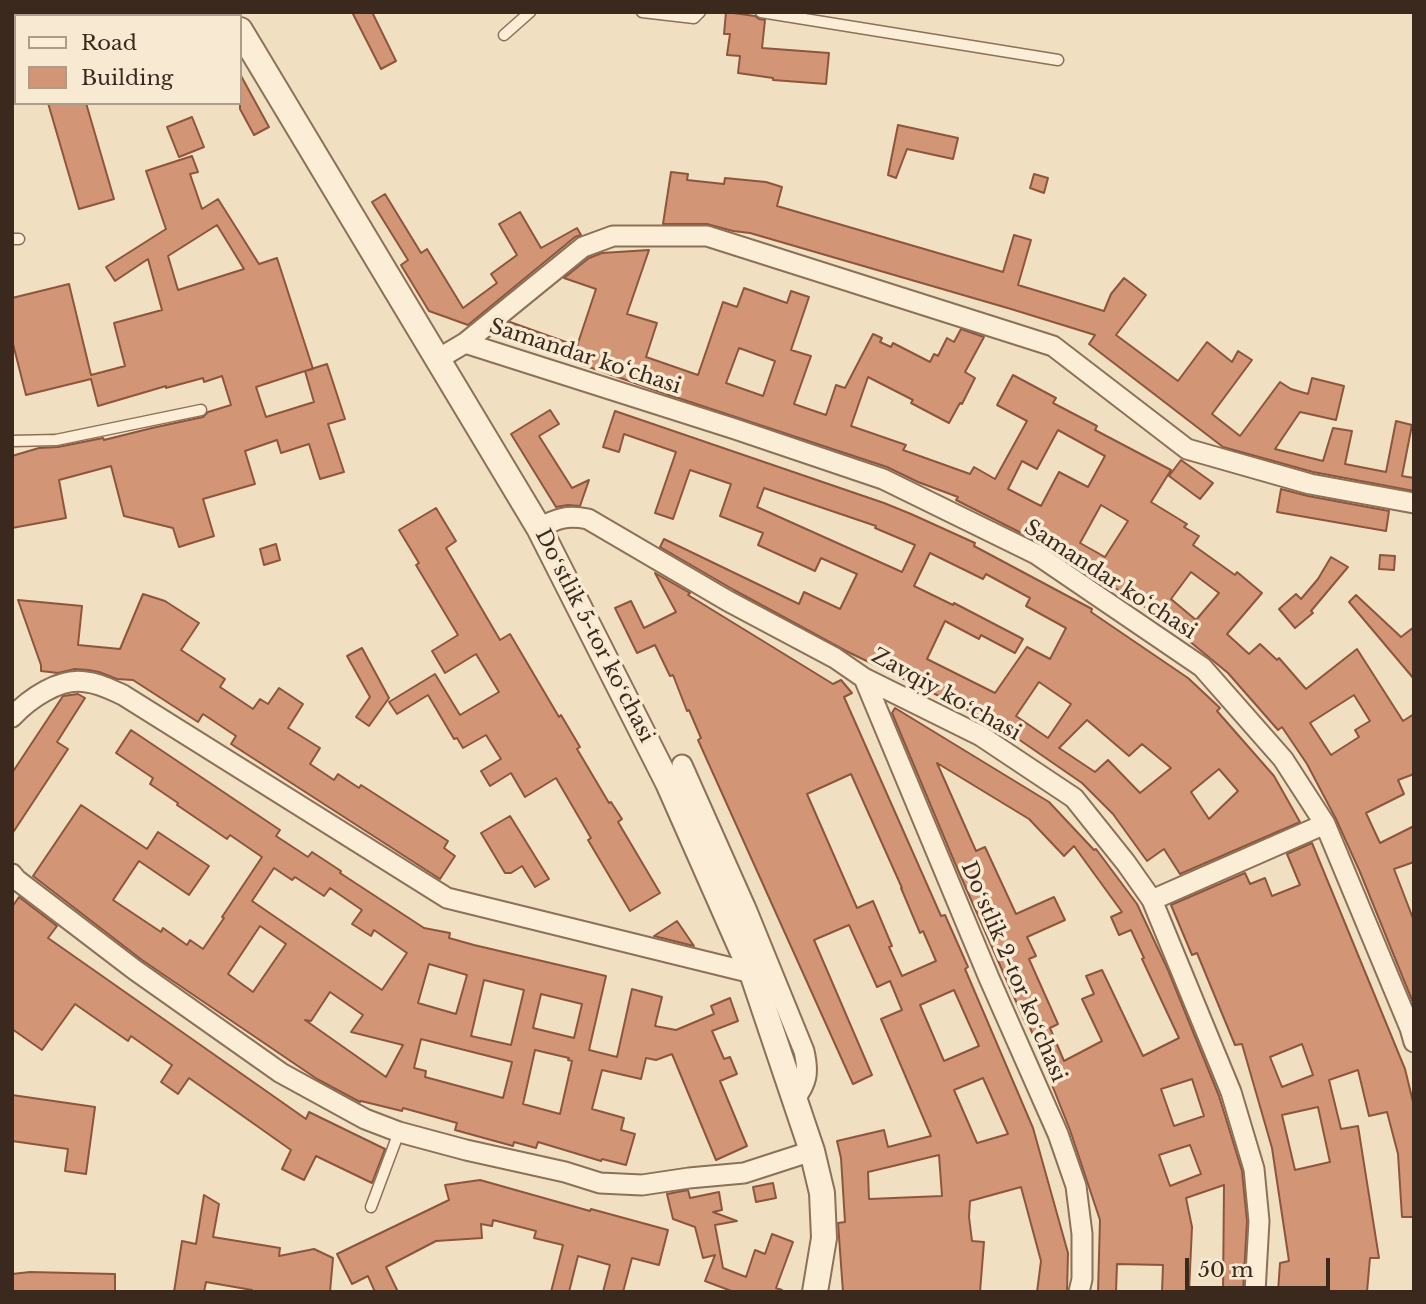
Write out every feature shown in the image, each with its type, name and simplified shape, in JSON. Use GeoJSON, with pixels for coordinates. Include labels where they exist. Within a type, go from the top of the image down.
{"type":"FeatureCollection","features":[{"type":"Feature","properties":{"kind":"street","name":"Doʻstlik 5-tor koʻchasi"},"geometry":{"type":"LineString","coordinates":[[242,33],[539,528],[668,783],[752,973],[812,1151],[822,1192],[824,1238],[815,1292]]}},
{"type":"Feature","properties":{"kind":"street"},"geometry":{"type":"LineString","coordinates":[[438,359],[465,343],[583,247],[613,236],[707,236],[1053,346],[1186,449],[1310,484],[1414,503]]}},
{"type":"Feature","properties":{"kind":"street","name":"Samandar ko‘chasi"},"geometry":{"type":"LineString","coordinates":[[465,343],[722,424],[883,479],[1036,554],[1202,667],[1283,758],[1325,824],[1413,1032]]}},
{"type":"Feature","properties":{"kind":"street","name":"Zavqiy koʻchasi"},"geometry":{"type":"LineString","coordinates":[[539,528],[556,519],[572,516],[588,519],[728,601],[835,658],[864,678],[981,736],[1074,798],[1152,900],[1231,1092],[1254,1169],[1259,1221],[1255,1292]]}},
{"type":"Feature","properties":{"kind":"street","name":"Doʻstlik 2-tor koʻchasi"},"geometry":{"type":"LineString","coordinates":[[864,678],[989,978],[1063,1147],[1076,1186],[1082,1234],[1082,1279],[1079,1292]]}},
{"type":"Feature","properties":{"kind":"street"},"geometry":{"type":"LineString","coordinates":[[12,717],[21,708],[62,684],[85,681],[107,688],[123,695],[447,898],[752,973]]}},
{"type":"Feature","properties":{"kind":"street"},"geometry":{"type":"LineString","coordinates":[[682,765],[747,911],[804,1051],[806,1077],[794,1100]]}},
{"type":"Feature","properties":{"kind":"street"},"geometry":{"type":"LineString","coordinates":[[1152,900],[1325,824]]}},
{"type":"Feature","properties":{"kind":"street"},"geometry":{"type":"LineString","coordinates":[[12,874],[135,970],[281,1073],[365,1119],[399,1132],[600,1183],[642,1185],[744,1173],[812,1151]]}},
{"type":"Feature","properties":{"kind":"lane"},"geometry":{"type":"LineString","coordinates":[[504,35],[530,12]]}},
{"type":"Feature","properties":{"kind":"lane"},"geometry":{"type":"LineString","coordinates":[[642,12],[694,18],[700,12]]}},
{"type":"Feature","properties":{"kind":"lane"},"geometry":{"type":"LineString","coordinates":[[761,12],[1058,60]]}},
{"type":"Feature","properties":{"kind":"lane"},"geometry":{"type":"LineString","coordinates":[[12,441],[56,440],[201,410]]}},
{"type":"Feature","properties":{"kind":"lane"},"geometry":{"type":"LineString","coordinates":[[371,1207],[399,1132]]}},
{"type":"Feature","properties":{"kind":"building"},"geometry":{"type":"Polygon","coordinates":[[[352,12],[372,12],[396,61],[381,69],[352,12]]]}},
{"type":"Feature","properties":{"kind":"building"},"geometry":{"type":"Polygon","coordinates":[[[726,12],[765,20],[762,48],[829,53],[826,84],[773,80],[738,73],[740,56],[727,55],[730,34],[724,34],[726,12]]]}},
{"type":"Feature","properties":{"kind":"building"},"geometry":{"type":"Polygon","coordinates":[[[242,78],[269,127],[254,135],[240,109],[242,78]]]}},
{"type":"Feature","properties":{"kind":"building"},"geometry":{"type":"Polygon","coordinates":[[[49,105],[87,105],[114,199],[79,209],[49,105]]]}},
{"type":"Feature","properties":{"kind":"building"},"geometry":{"type":"Polygon","coordinates":[[[192,117],[204,147],[179,157],[167,127],[192,117]]]}},
{"type":"Feature","properties":{"kind":"building"},"geometry":{"type":"Polygon","coordinates":[[[898,125],[958,138],[953,159],[907,149],[896,178],[888,175],[898,125]]]}},
{"type":"Feature","properties":{"kind":"building"},"geometry":{"type":"Polygon","coordinates":[[[192,156],[198,172],[190,174],[202,209],[218,199],[259,264],[277,258],[313,369],[327,364],[345,419],[328,424],[344,472],[320,479],[309,444],[281,453],[277,440],[245,451],[255,484],[203,499],[214,536],[179,547],[173,528],[124,516],[111,466],[59,480],[66,518],[12,528],[12,456],[39,448],[103,438],[104,440],[203,417],[208,412],[231,405],[222,376],[204,382],[203,378],[166,386],[98,406],[91,379],[26,395],[12,340],[12,298],[69,284],[91,375],[125,366],[114,323],[162,310],[148,259],[115,281],[106,267],[166,229],[146,171],[192,156]],[[217,225],[168,256],[178,290],[244,269],[217,225]],[[305,371],[256,387],[266,417],[314,402],[305,371]]]}},
{"type":"Feature","properties":{"kind":"building"},"geometry":{"type":"Polygon","coordinates":[[[671,172],[688,174],[687,180],[724,184],[725,178],[766,182],[782,187],[777,206],[1003,272],[1014,235],[1031,240],[1018,285],[1104,311],[1111,294],[1124,278],[1146,295],[1116,335],[1178,381],[1207,342],[1232,362],[1238,351],[1252,360],[1212,414],[1240,436],[1280,382],[1291,389],[1308,394],[1312,378],[1344,386],[1336,420],[1300,412],[1275,449],[1323,461],[1333,428],[1352,431],[1345,464],[1386,472],[1396,421],[1412,425],[1402,476],[1414,478],[1414,491],[1313,472],[1223,447],[1089,344],[1095,335],[750,233],[707,224],[663,224],[671,172]]]}},
{"type":"Feature","properties":{"kind":"building"},"geometry":{"type":"Polygon","coordinates":[[[1034,174],[1048,178],[1044,193],[1030,188],[1034,174]]]}},
{"type":"Feature","properties":{"kind":"building"},"geometry":{"type":"Polygon","coordinates":[[[385,194],[421,253],[427,249],[463,308],[497,283],[491,274],[517,255],[499,224],[520,212],[541,248],[577,228],[581,235],[575,237],[468,325],[429,311],[401,265],[408,260],[372,202],[385,194]]]}},
{"type":"Feature","properties":{"kind":"building"},"geometry":{"type":"Polygon","coordinates":[[[649,250],[627,314],[657,323],[646,357],[698,375],[723,302],[737,307],[744,288],[787,303],[791,291],[809,297],[791,350],[811,356],[794,404],[826,415],[836,385],[845,388],[873,334],[882,338],[880,342],[891,347],[893,343],[930,362],[934,354],[938,356],[947,338],[954,342],[961,329],[984,337],[965,372],[975,378],[949,423],[911,403],[913,400],[868,377],[851,426],[906,445],[903,450],[970,474],[974,467],[995,479],[1027,421],[997,405],[1013,375],[1056,398],[1053,403],[1097,426],[1095,430],[1171,470],[1151,502],[1187,524],[1184,527],[1199,536],[1193,545],[1235,575],[1237,572],[1262,593],[1227,634],[1249,654],[1260,644],[1277,660],[1279,658],[1306,689],[1357,649],[1403,721],[1414,714],[1414,774],[1398,780],[1404,794],[1366,813],[1380,843],[1414,826],[1414,862],[1394,869],[1414,921],[1414,1005],[1360,872],[1307,764],[1282,727],[1278,730],[1228,673],[1159,616],[1041,543],[956,500],[958,497],[887,467],[495,334],[510,322],[577,346],[596,289],[564,278],[589,258],[602,253],[649,250]],[[739,348],[726,383],[763,396],[775,361],[739,348]],[[1058,430],[1037,469],[1022,461],[1008,489],[1041,506],[1059,472],[1088,487],[1105,456],[1058,430]],[[1101,505],[1080,543],[1105,557],[1128,521],[1101,505]],[[1191,572],[1171,599],[1196,620],[1219,593],[1191,572]],[[1354,695],[1310,723],[1331,755],[1359,737],[1355,730],[1370,721],[1354,695]]]}},
{"type":"Feature","properties":{"kind":"building"},"geometry":{"type":"Polygon","coordinates":[[[550,410],[559,424],[539,436],[572,488],[589,480],[580,506],[556,507],[511,434],[550,410]]]}},
{"type":"Feature","properties":{"kind":"building"},"geometry":{"type":"Polygon","coordinates":[[[615,411],[884,503],[975,543],[974,546],[1092,609],[1091,612],[1188,678],[1220,708],[1217,711],[1274,776],[1300,822],[1180,874],[1164,849],[1147,861],[1113,814],[1082,783],[995,723],[846,651],[660,547],[664,539],[799,604],[804,592],[840,609],[857,574],[821,558],[815,571],[758,545],[763,533],[720,516],[731,484],[690,470],[673,519],[655,513],[676,452],[624,434],[619,452],[603,447],[615,411]],[[764,488],[757,507],[902,572],[915,545],[875,528],[876,526],[764,488]],[[930,553],[914,586],[953,605],[954,603],[1023,639],[1015,653],[981,635],[979,639],[945,621],[927,659],[995,693],[1027,647],[1050,659],[1066,628],[1026,606],[1030,598],[986,574],[983,579],[930,553]],[[1039,682],[1016,716],[1048,738],[1071,704],[1039,682]],[[1087,720],[1059,748],[1095,772],[1108,760],[1140,793],[1171,768],[1142,744],[1129,756],[1087,720]],[[1219,769],[1191,792],[1209,819],[1238,791],[1219,769]]]}},
{"type":"Feature","properties":{"kind":"building"},"geometry":{"type":"Polygon","coordinates":[[[1181,460],[1213,483],[1200,499],[1169,476],[1181,460]]]}},
{"type":"Feature","properties":{"kind":"building"},"geometry":{"type":"Polygon","coordinates":[[[1281,489],[1389,511],[1386,531],[1277,512],[1281,489]]]}},
{"type":"Feature","properties":{"kind":"building"},"geometry":{"type":"Polygon","coordinates":[[[436,508],[456,541],[446,548],[500,640],[510,634],[559,717],[561,715],[580,747],[577,749],[609,803],[611,802],[622,819],[618,822],[660,893],[630,911],[588,840],[591,838],[556,778],[525,797],[511,773],[490,786],[481,771],[501,759],[486,735],[463,748],[457,738],[454,739],[428,695],[397,714],[389,702],[435,674],[460,715],[499,692],[476,654],[445,673],[432,651],[458,635],[416,565],[419,563],[399,530],[436,508]]]}},
{"type":"Feature","properties":{"kind":"building"},"geometry":{"type":"Polygon","coordinates":[[[276,544],[280,560],[264,565],[260,549],[276,544]]]}},
{"type":"Feature","properties":{"kind":"building"},"geometry":{"type":"Polygon","coordinates":[[[1380,555],[1395,556],[1394,570],[1379,569],[1380,555]]]}},
{"type":"Feature","properties":{"kind":"building"},"geometry":{"type":"Polygon","coordinates":[[[1331,557],[1348,567],[1311,611],[1313,613],[1295,628],[1279,609],[1296,594],[1301,599],[1318,579],[1331,557]]]}},
{"type":"Feature","properties":{"kind":"building"},"geometry":{"type":"Polygon","coordinates":[[[655,573],[833,684],[841,680],[852,693],[844,697],[941,916],[945,915],[968,967],[965,969],[1033,1128],[1068,1253],[1067,1292],[1037,1292],[1041,1261],[1021,1187],[970,1201],[972,1241],[984,1242],[980,1292],[843,1292],[838,1223],[845,1222],[841,1158],[837,1141],[884,1130],[888,1147],[931,1136],[881,1019],[902,1010],[890,981],[877,987],[849,925],[814,940],[872,1075],[853,1084],[698,740],[701,738],[673,675],[670,676],[655,645],[637,653],[615,608],[631,601],[644,628],[676,612],[655,573]],[[851,774],[807,794],[857,908],[873,901],[902,976],[936,961],[923,931],[920,933],[851,774]],[[954,990],[920,1005],[944,1061],[979,1046],[954,990]],[[983,1078],[954,1090],[977,1143],[1008,1134],[983,1078]],[[939,1155],[868,1172],[869,1199],[942,1196],[939,1155]]]}},
{"type":"Feature","properties":{"kind":"building"},"geometry":{"type":"Polygon","coordinates":[[[143,594],[165,601],[199,623],[181,650],[225,679],[220,687],[253,709],[260,699],[268,704],[279,688],[303,704],[288,728],[320,748],[310,764],[334,780],[338,774],[359,788],[361,785],[448,841],[444,848],[455,856],[440,879],[231,744],[236,736],[203,714],[198,722],[133,680],[117,679],[88,670],[75,669],[58,673],[41,671],[18,600],[82,606],[78,645],[120,649],[143,594]]]}},
{"type":"Feature","properties":{"kind":"building"},"geometry":{"type":"Polygon","coordinates":[[[1356,595],[1401,637],[1414,627],[1414,679],[1349,602],[1356,595]]]}},
{"type":"Feature","properties":{"kind":"building"},"geometry":{"type":"Polygon","coordinates":[[[362,648],[389,698],[369,726],[356,717],[370,697],[347,656],[362,648]]]}},
{"type":"Feature","properties":{"kind":"building"},"geometry":{"type":"Polygon","coordinates":[[[78,694],[85,698],[57,742],[68,749],[12,834],[12,773],[63,696],[78,694]]]}},
{"type":"Feature","properties":{"kind":"building"},"geometry":{"type":"Polygon","coordinates":[[[895,708],[1049,802],[1094,850],[1096,849],[1137,904],[1168,970],[1219,1096],[1242,1171],[1247,1221],[1243,1292],[1223,1292],[1224,1185],[1186,1198],[1192,1227],[1189,1292],[1162,1292],[1163,1265],[1117,1264],[1116,1292],[1098,1292],[1100,1220],[1070,1130],[1046,1070],[1048,1069],[957,868],[892,713],[895,708]],[[937,763],[976,851],[985,847],[1016,914],[1054,897],[1065,920],[1027,937],[1036,956],[1029,959],[1058,1024],[1050,1028],[1064,1061],[1102,1041],[1082,999],[1094,994],[1086,976],[1102,970],[1143,1056],[1179,1038],[1131,930],[1119,935],[1111,917],[1122,912],[1074,846],[1064,856],[1029,819],[937,763]],[[1192,1079],[1161,1089],[1174,1126],[1204,1116],[1192,1079]],[[1190,1145],[1159,1155],[1170,1186],[1201,1174],[1190,1145]]]}},
{"type":"Feature","properties":{"kind":"building"},"geometry":{"type":"Polygon","coordinates":[[[131,730],[280,830],[276,836],[308,857],[312,852],[424,928],[450,933],[449,938],[474,945],[606,976],[589,1050],[617,1057],[632,989],[662,997],[655,1026],[676,1030],[714,1014],[711,1006],[730,998],[738,1021],[712,1031],[724,1059],[730,1057],[737,1074],[720,1081],[747,1146],[716,1160],[672,1054],[656,1060],[646,1058],[641,1079],[602,1070],[592,1109],[624,1118],[621,1130],[635,1134],[626,1165],[602,1159],[601,1161],[538,1142],[536,1148],[514,1142],[513,1146],[455,1130],[457,1123],[403,1108],[402,1111],[360,1102],[317,1079],[142,960],[33,876],[81,805],[147,849],[158,832],[209,866],[189,895],[139,861],[113,900],[161,932],[163,928],[187,945],[190,940],[203,949],[224,918],[222,917],[262,857],[230,835],[227,839],[177,805],[178,803],[150,784],[153,778],[116,753],[131,730]],[[274,868],[252,901],[382,990],[407,953],[374,930],[371,936],[352,924],[362,910],[330,888],[324,896],[295,877],[292,880],[274,868]],[[260,926],[228,974],[253,992],[286,944],[260,926]],[[429,964],[418,1003],[456,1014],[467,975],[429,964]],[[484,980],[471,1036],[511,1045],[524,990],[484,980]],[[330,992],[311,1021],[305,1020],[386,1077],[403,1045],[351,1032],[363,1015],[330,992]],[[541,994],[533,1028],[574,1038],[582,1004],[541,994]],[[421,1039],[414,1068],[426,1071],[425,1077],[503,1098],[512,1062],[421,1039]],[[535,1050],[523,1104],[560,1114],[572,1061],[535,1050]]]}},
{"type":"Feature","properties":{"kind":"building"},"geometry":{"type":"Polygon","coordinates":[[[510,816],[549,879],[535,887],[522,866],[511,873],[505,873],[481,833],[510,816]]]}},
{"type":"Feature","properties":{"kind":"building"},"geometry":{"type":"Polygon","coordinates":[[[1312,843],[1405,1069],[1414,1106],[1414,1217],[1402,1217],[1398,1154],[1387,1112],[1369,1116],[1358,1070],[1329,1080],[1341,1129],[1358,1126],[1379,1258],[1370,1258],[1367,1292],[1329,1292],[1301,1288],[1301,1292],[1278,1292],[1280,1263],[1289,1261],[1272,1148],[1242,1044],[1235,1045],[1197,953],[1192,955],[1171,905],[1245,873],[1250,884],[1265,878],[1272,896],[1300,885],[1287,854],[1312,843]],[[1302,1044],[1270,1057],[1282,1087],[1313,1075],[1302,1044]],[[1318,1107],[1282,1115],[1295,1170],[1330,1162],[1318,1107]]]}},
{"type":"Feature","properties":{"kind":"building"},"geometry":{"type":"Polygon","coordinates":[[[19,897],[57,926],[48,938],[306,1119],[309,1112],[385,1149],[372,1183],[316,1156],[304,1180],[282,1169],[291,1150],[189,1078],[178,1094],[161,1082],[172,1065],[131,1036],[128,1041],[75,1004],[42,1050],[12,1029],[12,907],[19,897]]]}},
{"type":"Feature","properties":{"kind":"building"},"geometry":{"type":"Polygon","coordinates":[[[677,921],[694,946],[654,936],[677,921]]]}},
{"type":"Feature","properties":{"kind":"building"},"geometry":{"type":"Polygon","coordinates":[[[12,1095],[95,1107],[86,1174],[65,1171],[68,1149],[12,1141],[12,1095]]]}},
{"type":"Feature","properties":{"kind":"building"},"geometry":{"type":"Polygon","coordinates":[[[480,1180],[668,1230],[659,1265],[632,1258],[623,1292],[603,1292],[610,1265],[578,1256],[569,1292],[551,1292],[563,1245],[534,1238],[536,1231],[493,1220],[492,1226],[481,1224],[482,1238],[436,1241],[386,1267],[398,1292],[375,1292],[368,1276],[352,1284],[337,1254],[449,1200],[445,1185],[480,1180]]]}},
{"type":"Feature","properties":{"kind":"building"},"geometry":{"type":"Polygon","coordinates":[[[773,1183],[776,1198],[756,1202],[753,1187],[773,1183]]]}},
{"type":"Feature","properties":{"kind":"building"},"geometry":{"type":"Polygon","coordinates":[[[688,1190],[690,1198],[719,1192],[722,1210],[713,1212],[737,1221],[715,1225],[723,1268],[746,1277],[755,1250],[765,1254],[772,1234],[793,1242],[776,1288],[782,1290],[781,1292],[734,1292],[705,1281],[715,1255],[703,1258],[695,1227],[673,1219],[667,1194],[688,1190]]]}},
{"type":"Feature","properties":{"kind":"building"},"geometry":{"type":"Polygon","coordinates":[[[204,1195],[219,1204],[213,1237],[280,1248],[279,1256],[314,1249],[333,1258],[330,1292],[252,1292],[206,1282],[204,1292],[174,1292],[182,1241],[196,1244],[204,1195]]]}},
{"type":"Feature","properties":{"kind":"building"},"geometry":{"type":"Polygon","coordinates":[[[12,1274],[115,1274],[115,1292],[12,1292],[12,1274]]]}}]}
